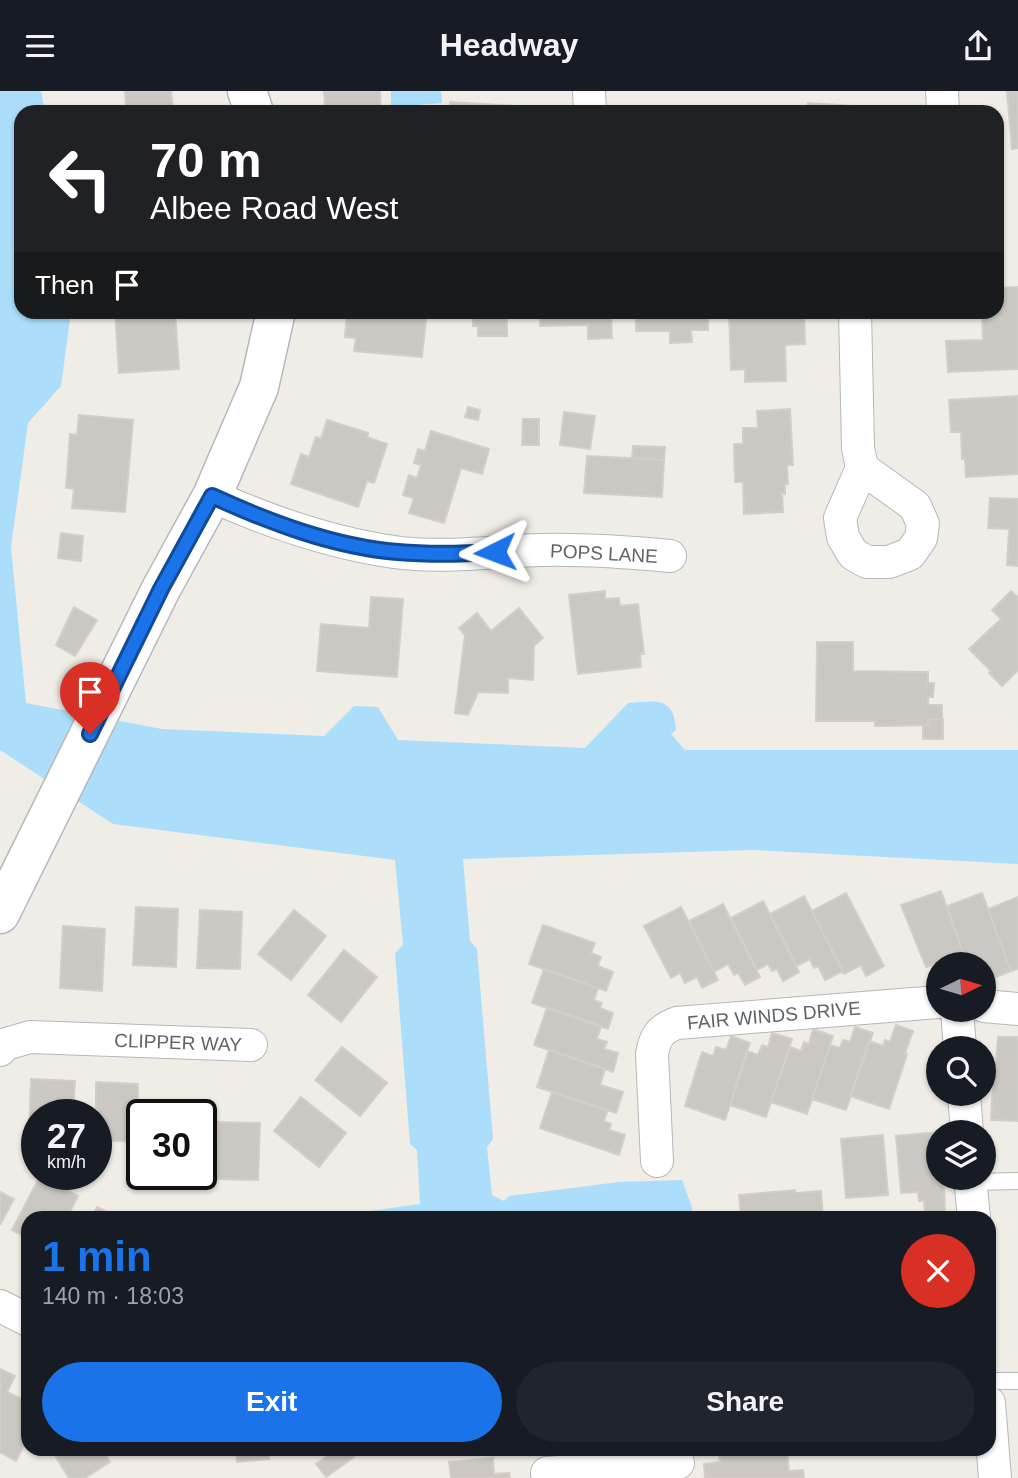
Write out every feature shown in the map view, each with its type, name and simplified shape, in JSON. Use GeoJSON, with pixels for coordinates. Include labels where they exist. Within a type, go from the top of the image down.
{"type":"FeatureCollection","features":[{"type":"Feature","properties":{"kind":"street"},"geometry":{"type":"LineString","coordinates":[[0,914],[161,589],[212,496],[259,387],[275,319]]}},
{"type":"Feature","properties":{"kind":"street"},"geometry":{"type":"LineString","coordinates":[[855,319],[858,448],[862,468]]}},
{"type":"Feature","properties":{"kind":"street","name":"POPS LANE"},"geometry":{"type":"LineString","coordinates":[[212,496],[269,521],[330,539],[395,552],[448,555],[542,550],[612,551],[670,556]]}},
{"type":"Feature","properties":{"kind":"street","name":"FAIR WINDS DRIVE"},"geometry":{"type":"LineString","coordinates":[[657,1161],[652,1054],[655,1038],[665,1027],[690,1022],[926,1003]]}},
{"type":"Feature","properties":{"kind":"street"},"geometry":{"type":"LineString","coordinates":[[996,1007],[1018,1009]]}},
{"type":"Feature","properties":{"kind":"street","name":"CLIPPER WAY"},"geometry":{"type":"LineString","coordinates":[[0,1050],[6,1044],[30,1037],[251,1045]]}},
{"type":"Feature","properties":{"kind":"street"},"geometry":{"type":"LineString","coordinates":[[972,1190],[973,1211]]}},
{"type":"Feature","properties":{"kind":"street"},"geometry":{"type":"LineString","coordinates":[[0,1306],[21,1316]]}},
{"type":"Feature","properties":{"kind":"street"},"geometry":{"type":"LineString","coordinates":[[993,1456],[995,1478]]}},
{"type":"Feature","properties":{"kind":"street"},"geometry":{"type":"LineString","coordinates":[[547,1473],[678,1463]]}},
{"type":"Feature","properties":{"kind":"lane"},"geometry":{"type":"LineString","coordinates":[[996,1181],[1018,1181]]}},
{"type":"Feature","properties":{"kind":"lane"},"geometry":{"type":"LineString","coordinates":[[996,1381],[1018,1381]]}},
{"type":"Feature","properties":{"kind":"water"},"geometry":{"type":"Polygon","coordinates":[[[0,91],[41,91],[44,105],[14,105],[14,319],[70,319],[61,386],[28,423],[11,547],[26,703],[162,729],[324,736],[354,706],[378,707],[398,740],[585,748],[628,703],[655,702],[662,703],[672,711],[676,730],[671,734],[685,750],[1018,750],[1018,864],[753,850],[463,859],[470,941],[477,949],[493,1139],[487,1147],[492,1195],[504,1201],[509,1196],[619,1182],[682,1180],[692,1211],[370,1211],[420,1204],[417,1150],[410,1144],[395,953],[403,945],[395,860],[113,824],[0,750],[0,91]]]}},
{"type":"Feature","properties":{"kind":"water"},"geometry":{"type":"Polygon","coordinates":[[[391,91],[441,91],[442,103],[391,105],[391,91]]]}},
{"type":"Feature","properties":{"kind":"building"},"geometry":{"type":"Polygon","coordinates":[[[125,91],[171,91],[173,105],[126,105],[125,91]]]}},
{"type":"Feature","properties":{"kind":"building"},"geometry":{"type":"Polygon","coordinates":[[[324,91],[380,91],[381,105],[325,105],[324,91]]]}},
{"type":"Feature","properties":{"kind":"building"},"geometry":{"type":"Polygon","coordinates":[[[1007,91],[1018,91],[1018,148],[1012,149],[1007,91]]]}},
{"type":"Feature","properties":{"kind":"building"},"geometry":{"type":"Polygon","coordinates":[[[450,102],[499,105],[450,105],[450,102]]]}},
{"type":"Feature","properties":{"kind":"building"},"geometry":{"type":"Polygon","coordinates":[[[1018,287],[1018,369],[948,372],[946,341],[983,340],[982,319],[1004,319],[1004,288],[1018,287]]]}},
{"type":"Feature","properties":{"kind":"building"},"geometry":{"type":"Polygon","coordinates":[[[116,319],[176,319],[179,369],[119,373],[116,319]]]}},
{"type":"Feature","properties":{"kind":"building"},"geometry":{"type":"Polygon","coordinates":[[[346,319],[426,319],[422,357],[354,351],[356,338],[345,337],[346,319]]]}},
{"type":"Feature","properties":{"kind":"building"},"geometry":{"type":"Polygon","coordinates":[[[473,319],[507,319],[507,336],[478,336],[478,326],[473,326],[473,319]]]}},
{"type":"Feature","properties":{"kind":"building"},"geometry":{"type":"Polygon","coordinates":[[[540,319],[611,319],[612,338],[588,339],[588,325],[540,326],[540,319]]]}},
{"type":"Feature","properties":{"kind":"building"},"geometry":{"type":"Polygon","coordinates":[[[636,319],[708,319],[708,330],[691,330],[692,342],[670,343],[670,331],[636,331],[636,319]]]}},
{"type":"Feature","properties":{"kind":"building"},"geometry":{"type":"Polygon","coordinates":[[[729,319],[804,319],[805,344],[785,345],[786,381],[745,382],[745,369],[731,370],[729,319]]]}},
{"type":"Feature","properties":{"kind":"building"},"geometry":{"type":"Polygon","coordinates":[[[1018,396],[1018,474],[966,477],[961,432],[951,432],[949,400],[1018,396]]]}},
{"type":"Feature","properties":{"kind":"building"},"geometry":{"type":"Polygon","coordinates":[[[468,407],[480,410],[478,420],[465,417],[468,407]]]}},
{"type":"Feature","properties":{"kind":"building"},"geometry":{"type":"Polygon","coordinates":[[[790,409],[793,465],[787,465],[788,484],[785,484],[785,494],[782,493],[783,512],[744,514],[743,482],[735,482],[734,444],[743,444],[743,428],[758,428],[757,411],[790,409]]]}},
{"type":"Feature","properties":{"kind":"building"},"geometry":{"type":"Polygon","coordinates":[[[564,412],[595,416],[590,449],[560,445],[564,412]]]}},
{"type":"Feature","properties":{"kind":"building"},"geometry":{"type":"Polygon","coordinates":[[[79,415],[133,420],[125,512],[72,508],[74,489],[66,488],[70,434],[77,435],[79,415]]]}},
{"type":"Feature","properties":{"kind":"building"},"geometry":{"type":"Polygon","coordinates":[[[523,419],[539,419],[539,445],[522,445],[523,419]]]}},
{"type":"Feature","properties":{"kind":"building"},"geometry":{"type":"Polygon","coordinates":[[[327,420],[368,433],[367,437],[387,444],[374,483],[367,481],[358,507],[291,484],[301,454],[309,457],[316,437],[321,439],[327,420]]]}},
{"type":"Feature","properties":{"kind":"building"},"geometry":{"type":"Polygon","coordinates":[[[431,431],[489,449],[482,474],[461,468],[444,523],[409,513],[414,498],[403,495],[409,475],[417,478],[421,465],[414,463],[418,449],[425,451],[431,431]]]}},
{"type":"Feature","properties":{"kind":"building"},"geometry":{"type":"Polygon","coordinates":[[[633,446],[665,447],[664,460],[632,458],[633,446]]]}},
{"type":"Feature","properties":{"kind":"building"},"geometry":{"type":"Polygon","coordinates":[[[587,456],[664,460],[662,497],[584,493],[587,456]]]}},
{"type":"Feature","properties":{"kind":"building"},"geometry":{"type":"Polygon","coordinates":[[[990,498],[1018,499],[1018,566],[1007,565],[1009,529],[988,528],[990,498]]]}},
{"type":"Feature","properties":{"kind":"building"},"geometry":{"type":"Polygon","coordinates":[[[61,533],[83,536],[81,561],[58,558],[61,533]]]}},
{"type":"Feature","properties":{"kind":"building"},"geometry":{"type":"Polygon","coordinates":[[[605,591],[605,599],[619,598],[620,606],[638,604],[644,654],[640,654],[641,667],[578,674],[569,595],[605,591]]]}},
{"type":"Feature","properties":{"kind":"building"},"geometry":{"type":"Polygon","coordinates":[[[1011,591],[1018,597],[1018,670],[1002,686],[969,649],[1001,619],[992,610],[1011,591]]]}},
{"type":"Feature","properties":{"kind":"building"},"geometry":{"type":"Polygon","coordinates":[[[371,597],[403,599],[397,677],[317,671],[321,624],[369,628],[371,597]]]}},
{"type":"Feature","properties":{"kind":"building"},"geometry":{"type":"Polygon","coordinates":[[[74,607],[97,620],[75,656],[56,645],[74,607]]]}},
{"type":"Feature","properties":{"kind":"building"},"geometry":{"type":"Polygon","coordinates":[[[519,608],[543,638],[534,646],[533,680],[508,678],[508,693],[478,692],[468,715],[455,713],[465,635],[459,628],[477,613],[491,631],[519,608]]]}},
{"type":"Feature","properties":{"kind":"building"},"geometry":{"type":"Polygon","coordinates":[[[817,642],[853,642],[853,671],[928,672],[928,683],[934,683],[933,697],[928,697],[928,705],[942,705],[942,719],[928,719],[928,725],[891,726],[875,726],[875,721],[816,721],[817,642]]]}},
{"type":"Feature","properties":{"kind":"building"},"geometry":{"type":"Polygon","coordinates":[[[928,719],[943,719],[943,739],[923,739],[923,725],[928,725],[928,719]]]}},
{"type":"Feature","properties":{"kind":"building"},"geometry":{"type":"Polygon","coordinates":[[[941,891],[963,952],[926,952],[926,967],[901,905],[941,891]]]}},
{"type":"Feature","properties":{"kind":"building"},"geometry":{"type":"Polygon","coordinates":[[[846,893],[884,966],[866,976],[861,965],[844,974],[812,911],[846,893]]]}},
{"type":"Feature","properties":{"kind":"building"},"geometry":{"type":"Polygon","coordinates":[[[982,893],[1011,971],[996,977],[996,952],[963,952],[947,906],[982,893]]]}},
{"type":"Feature","properties":{"kind":"building"},"geometry":{"type":"Polygon","coordinates":[[[804,896],[843,971],[825,980],[818,966],[814,968],[810,959],[797,966],[770,914],[804,896]]]}},
{"type":"Feature","properties":{"kind":"building"},"geometry":{"type":"Polygon","coordinates":[[[1018,897],[1018,969],[1011,971],[988,909],[1018,897]]]}},
{"type":"Feature","properties":{"kind":"building"},"geometry":{"type":"Polygon","coordinates":[[[763,901],[799,972],[783,981],[777,969],[772,971],[768,964],[757,970],[731,918],[763,901]]]}},
{"type":"Feature","properties":{"kind":"building"},"geometry":{"type":"Polygon","coordinates":[[[723,904],[760,977],[745,985],[738,973],[734,975],[728,964],[714,972],[689,921],[723,904]]]}},
{"type":"Feature","properties":{"kind":"building"},"geometry":{"type":"Polygon","coordinates":[[[136,907],[178,909],[176,967],[133,965],[136,907]]]}},
{"type":"Feature","properties":{"kind":"building"},"geometry":{"type":"Polygon","coordinates":[[[681,907],[718,980],[702,988],[697,977],[685,983],[680,973],[671,978],[644,926],[681,907]]]}},
{"type":"Feature","properties":{"kind":"building"},"geometry":{"type":"Polygon","coordinates":[[[200,910],[242,912],[240,969],[197,968],[200,910]]]}},
{"type":"Feature","properties":{"kind":"building"},"geometry":{"type":"Polygon","coordinates":[[[294,910],[326,936],[291,980],[258,954],[294,910]]]}},
{"type":"Feature","properties":{"kind":"building"},"geometry":{"type":"Polygon","coordinates":[[[543,925],[595,943],[591,953],[601,957],[598,966],[613,972],[606,991],[529,964],[543,925]]]}},
{"type":"Feature","properties":{"kind":"building"},"geometry":{"type":"Polygon","coordinates":[[[63,926],[105,929],[102,991],[60,988],[63,926]]]}},
{"type":"Feature","properties":{"kind":"building"},"geometry":{"type":"Polygon","coordinates":[[[344,950],[377,977],[341,1022],[308,995],[344,950]]]}},
{"type":"Feature","properties":{"kind":"building"},"geometry":{"type":"Polygon","coordinates":[[[544,969],[598,988],[594,1000],[602,1003],[600,1008],[613,1013],[608,1029],[532,1003],[544,969]]]}},
{"type":"Feature","properties":{"kind":"building"},"geometry":{"type":"Polygon","coordinates":[[[547,1008],[601,1026],[597,1039],[607,1042],[604,1049],[618,1053],[613,1072],[534,1045],[547,1008]]]}},
{"type":"Feature","properties":{"kind":"building"},"geometry":{"type":"Polygon","coordinates":[[[896,1025],[913,1031],[889,1109],[850,1096],[869,1041],[883,1046],[885,1040],[890,1042],[896,1025]]]}},
{"type":"Feature","properties":{"kind":"building"},"geometry":{"type":"Polygon","coordinates":[[[855,1027],[873,1033],[846,1110],[812,1099],[830,1045],[840,1048],[843,1040],[850,1042],[855,1027]]]}},
{"type":"Feature","properties":{"kind":"building"},"geometry":{"type":"Polygon","coordinates":[[[813,1029],[833,1036],[807,1114],[771,1102],[790,1047],[801,1051],[804,1042],[809,1044],[813,1029]]]}},
{"type":"Feature","properties":{"kind":"building"},"geometry":{"type":"Polygon","coordinates":[[[772,1033],[792,1039],[766,1117],[730,1105],[747,1051],[758,1055],[762,1045],[768,1047],[772,1033]]]}},
{"type":"Feature","properties":{"kind":"building"},"geometry":{"type":"Polygon","coordinates":[[[731,1036],[750,1043],[725,1120],[685,1106],[702,1052],[713,1056],[716,1047],[726,1050],[731,1036]]]}},
{"type":"Feature","properties":{"kind":"building"},"geometry":{"type":"Polygon","coordinates":[[[998,1037],[1018,1037],[1018,1121],[991,1120],[992,1106],[996,1106],[998,1037]]]}},
{"type":"Feature","properties":{"kind":"building"},"geometry":{"type":"Polygon","coordinates":[[[342,1047],[387,1083],[360,1116],[315,1080],[342,1047]]]}},
{"type":"Feature","properties":{"kind":"building"},"geometry":{"type":"Polygon","coordinates":[[[549,1050],[605,1069],[600,1085],[623,1092],[616,1113],[537,1087],[549,1050]]]}},
{"type":"Feature","properties":{"kind":"building"},"geometry":{"type":"Polygon","coordinates":[[[31,1079],[75,1081],[74,1099],[30,1099],[31,1079]]]}},
{"type":"Feature","properties":{"kind":"building"},"geometry":{"type":"Polygon","coordinates":[[[96,1082],[138,1084],[138,1099],[126,1099],[126,1141],[112,1141],[112,1099],[96,1099],[96,1082]]]}},
{"type":"Feature","properties":{"kind":"building"},"geometry":{"type":"Polygon","coordinates":[[[552,1092],[608,1110],[604,1121],[611,1124],[609,1130],[625,1135],[619,1155],[540,1128],[552,1092]]]}},
{"type":"Feature","properties":{"kind":"building"},"geometry":{"type":"Polygon","coordinates":[[[301,1097],[346,1133],[319,1167],[274,1131],[301,1097]]]}},
{"type":"Feature","properties":{"kind":"building"},"geometry":{"type":"Polygon","coordinates":[[[218,1122],[260,1123],[258,1180],[217,1179],[218,1122]]]}},
{"type":"Feature","properties":{"kind":"building"},"geometry":{"type":"Polygon","coordinates":[[[926,1133],[926,1190],[944,1190],[945,1211],[925,1211],[924,1201],[919,1201],[918,1192],[901,1193],[896,1136],[926,1133]]]}},
{"type":"Feature","properties":{"kind":"building"},"geometry":{"type":"Polygon","coordinates":[[[883,1135],[888,1195],[846,1198],[841,1139],[883,1135]]]}},
{"type":"Feature","properties":{"kind":"building"},"geometry":{"type":"Polygon","coordinates":[[[33,1190],[67,1190],[78,1196],[70,1211],[22,1211],[33,1190]]]}},
{"type":"Feature","properties":{"kind":"building"},"geometry":{"type":"Polygon","coordinates":[[[795,1190],[795,1193],[821,1191],[822,1211],[740,1211],[739,1195],[795,1190]]]}},
{"type":"Feature","properties":{"kind":"building"},"geometry":{"type":"Polygon","coordinates":[[[0,1192],[14,1199],[0,1225],[0,1192]]]}},
{"type":"Feature","properties":{"kind":"building"},"geometry":{"type":"Polygon","coordinates":[[[21,1213],[21,1234],[12,1230],[21,1213]]]}},
{"type":"Feature","properties":{"kind":"building"},"geometry":{"type":"Polygon","coordinates":[[[0,1369],[15,1376],[7,1392],[21,1399],[21,1451],[16,1461],[0,1452],[0,1369]]]}},
{"type":"Feature","properties":{"kind":"building"},"geometry":{"type":"Polygon","coordinates":[[[55,1456],[106,1456],[110,1462],[85,1478],[69,1478],[55,1456]]]}},
{"type":"Feature","properties":{"kind":"building"},"geometry":{"type":"Polygon","coordinates":[[[237,1456],[269,1456],[269,1459],[237,1462],[237,1456]]]}},
{"type":"Feature","properties":{"kind":"building"},"geometry":{"type":"Polygon","coordinates":[[[327,1456],[354,1457],[326,1477],[316,1464],[327,1456]]]}},
{"type":"Feature","properties":{"kind":"building"},"geometry":{"type":"Polygon","coordinates":[[[719,1456],[788,1456],[789,1471],[803,1470],[804,1478],[705,1478],[704,1464],[720,1462],[719,1456]]]}},
{"type":"Feature","properties":{"kind":"building"},"geometry":{"type":"Polygon","coordinates":[[[493,1458],[494,1474],[509,1473],[510,1478],[451,1478],[449,1462],[493,1458]]]}},
{"type":"Feature","properties":{"kind":"route"},"geometry":{"type":"LineString","coordinates":[[90,734],[161,589],[212,496],[269,521],[351,544],[395,552],[448,555],[495,552]]}}]}
